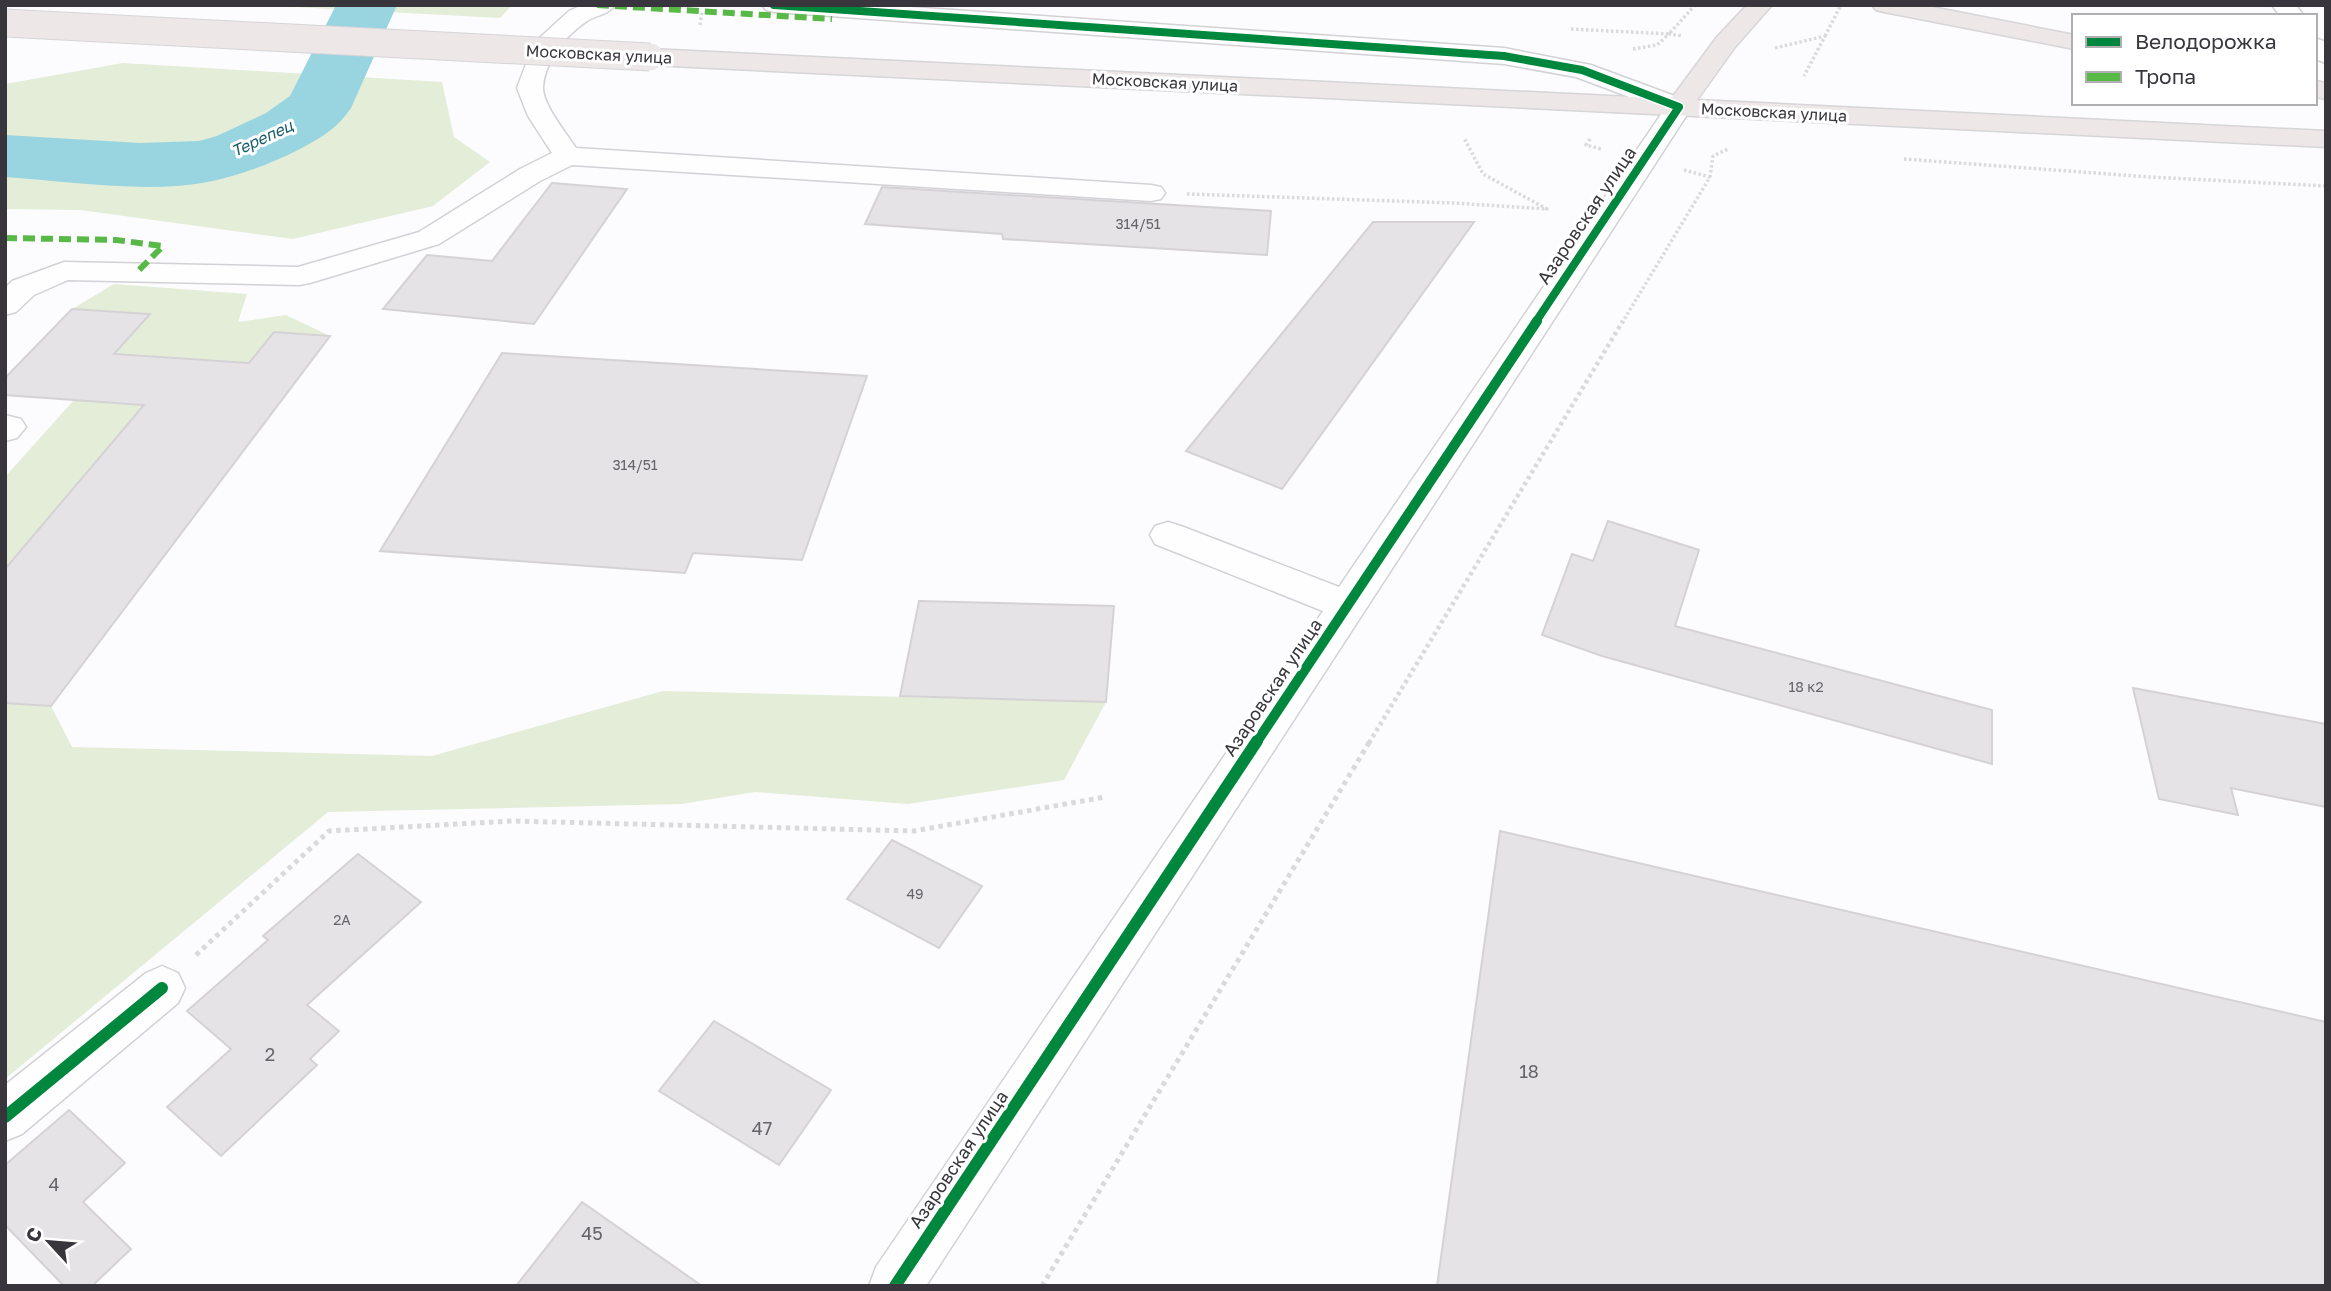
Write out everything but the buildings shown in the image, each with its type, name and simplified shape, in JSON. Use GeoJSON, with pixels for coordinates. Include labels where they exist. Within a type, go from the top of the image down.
{"type":"FeatureCollection","features":[{"type":"Feature","properties":{"kind":"main road","name":"Азаровская улица"},"geometry":{"type":"LineString","coordinates":[[1679,107],[1726,41],[1760,5]]}},
{"type":"Feature","properties":{"kind":"main road"},"geometry":{"type":"LineString","coordinates":[[1884,5],[2072,42]]}},
{"type":"Feature","properties":{"kind":"main road","name":"Московская улица"},"geometry":{"type":"LineString","coordinates":[[5,23],[2326,139]]}},
{"type":"Feature","properties":{"kind":"main road"},"geometry":{"type":"LineString","coordinates":[[2247,135],[2326,155]]}},
{"type":"Feature","properties":{"kind":"street"},"geometry":{"type":"LineString","coordinates":[[568,156],[541,116],[530,88],[543,48],[578,16],[603,5]]}},
{"type":"Feature","properties":{"kind":"street"},"geometry":{"type":"LineString","coordinates":[[774,5],[839,7],[1504,56],[1582,70],[1679,107]]}},
{"type":"Feature","properties":{"kind":"street","name":"Азаровская улица"},"geometry":{"type":"LineString","coordinates":[[895,1286],[1679,107]]}},
{"type":"Feature","properties":{"kind":"street"},"geometry":{"type":"LineString","coordinates":[[5,305],[23,288],[64,271],[299,275],[429,238],[530,175],[568,156],[1151,193]]}},
{"type":"Feature","properties":{"kind":"street"},"geometry":{"type":"LineString","coordinates":[[1168,536],[1347,605]]}},
{"type":"Feature","properties":{"kind":"street"},"geometry":{"type":"LineString","coordinates":[[5,1117],[162,988]]}},
{"type":"Feature","properties":{"kind":"path"},"geometry":{"type":"LineString","coordinates":[[1562,28],[1669,34],[1695,5]]}},
{"type":"Feature","properties":{"kind":"path"},"geometry":{"type":"LineString","coordinates":[[1800,84],[1841,5]]}},
{"type":"Feature","properties":{"kind":"path"},"geometry":{"type":"LineString","coordinates":[[1773,48],[1825,36]]}},
{"type":"Feature","properties":{"kind":"path"},"geometry":{"type":"LineString","coordinates":[[1151,193],[1454,203],[1548,209],[1483,174],[1464,138]]}},
{"type":"Feature","properties":{"kind":"path"},"geometry":{"type":"LineString","coordinates":[[1042,1286],[1710,177],[1713,156],[1732,148]]}},
{"type":"Feature","properties":{"kind":"path"},"geometry":{"type":"LineString","coordinates":[[1903,159],[2150,177],[2326,186]]}},
{"type":"Feature","properties":{"kind":"path"},"geometry":{"type":"LineString","coordinates":[[162,988],[329,831],[512,821],[914,831],[1105,797]]}},
{"type":"Feature","properties":{"kind":"green space"},"geometry":{"type":"Polygon","coordinates":[[[256,5],[512,5],[500,18],[256,5]]]}},
{"type":"Feature","properties":{"kind":"green space"},"geometry":{"type":"Polygon","coordinates":[[[123,63],[442,82],[454,137],[490,162],[433,206],[293,239],[80,210],[5,209],[5,84],[123,63]]]}},
{"type":"Feature","properties":{"kind":"green space"},"geometry":{"type":"Polygon","coordinates":[[[114,284],[247,294],[238,322],[286,315],[330,336],[274,332],[249,363],[5,569],[5,477],[150,315],[72,309],[114,284]]]}},
{"type":"Feature","properties":{"kind":"green space"},"geometry":{"type":"Polygon","coordinates":[[[663,691],[1106,702],[1064,780],[908,804],[755,792],[681,804],[328,812],[5,1079],[5,703],[51,706],[72,747],[432,756],[663,691]]]}},
{"type":"Feature","properties":{"kind":"waterway","name":"Терепец"},"geometry":{"type":"LineString","coordinates":[[5,156],[140,164],[201,162],[242,151],[290,127],[318,108],[367,5]]}},
{"type":"Feature","properties":{"kind":"marked path"},"geometry":{"type":"LineString","coordinates":[[597,5],[832,19]]}},
{"type":"Feature","properties":{"kind":"marked path"},"geometry":{"type":"LineString","coordinates":[[5,238],[116,240],[163,246],[136,273]]}},
{"type":"Feature","properties":{"kind":"cycle path"},"geometry":{"type":"LineString","coordinates":[[774,5],[1504,56],[1582,70],[1679,107],[895,1286]]}},
{"type":"Feature","properties":{"kind":"cycle path"},"geometry":{"type":"LineString","coordinates":[[5,1117],[162,988]]}}]}
